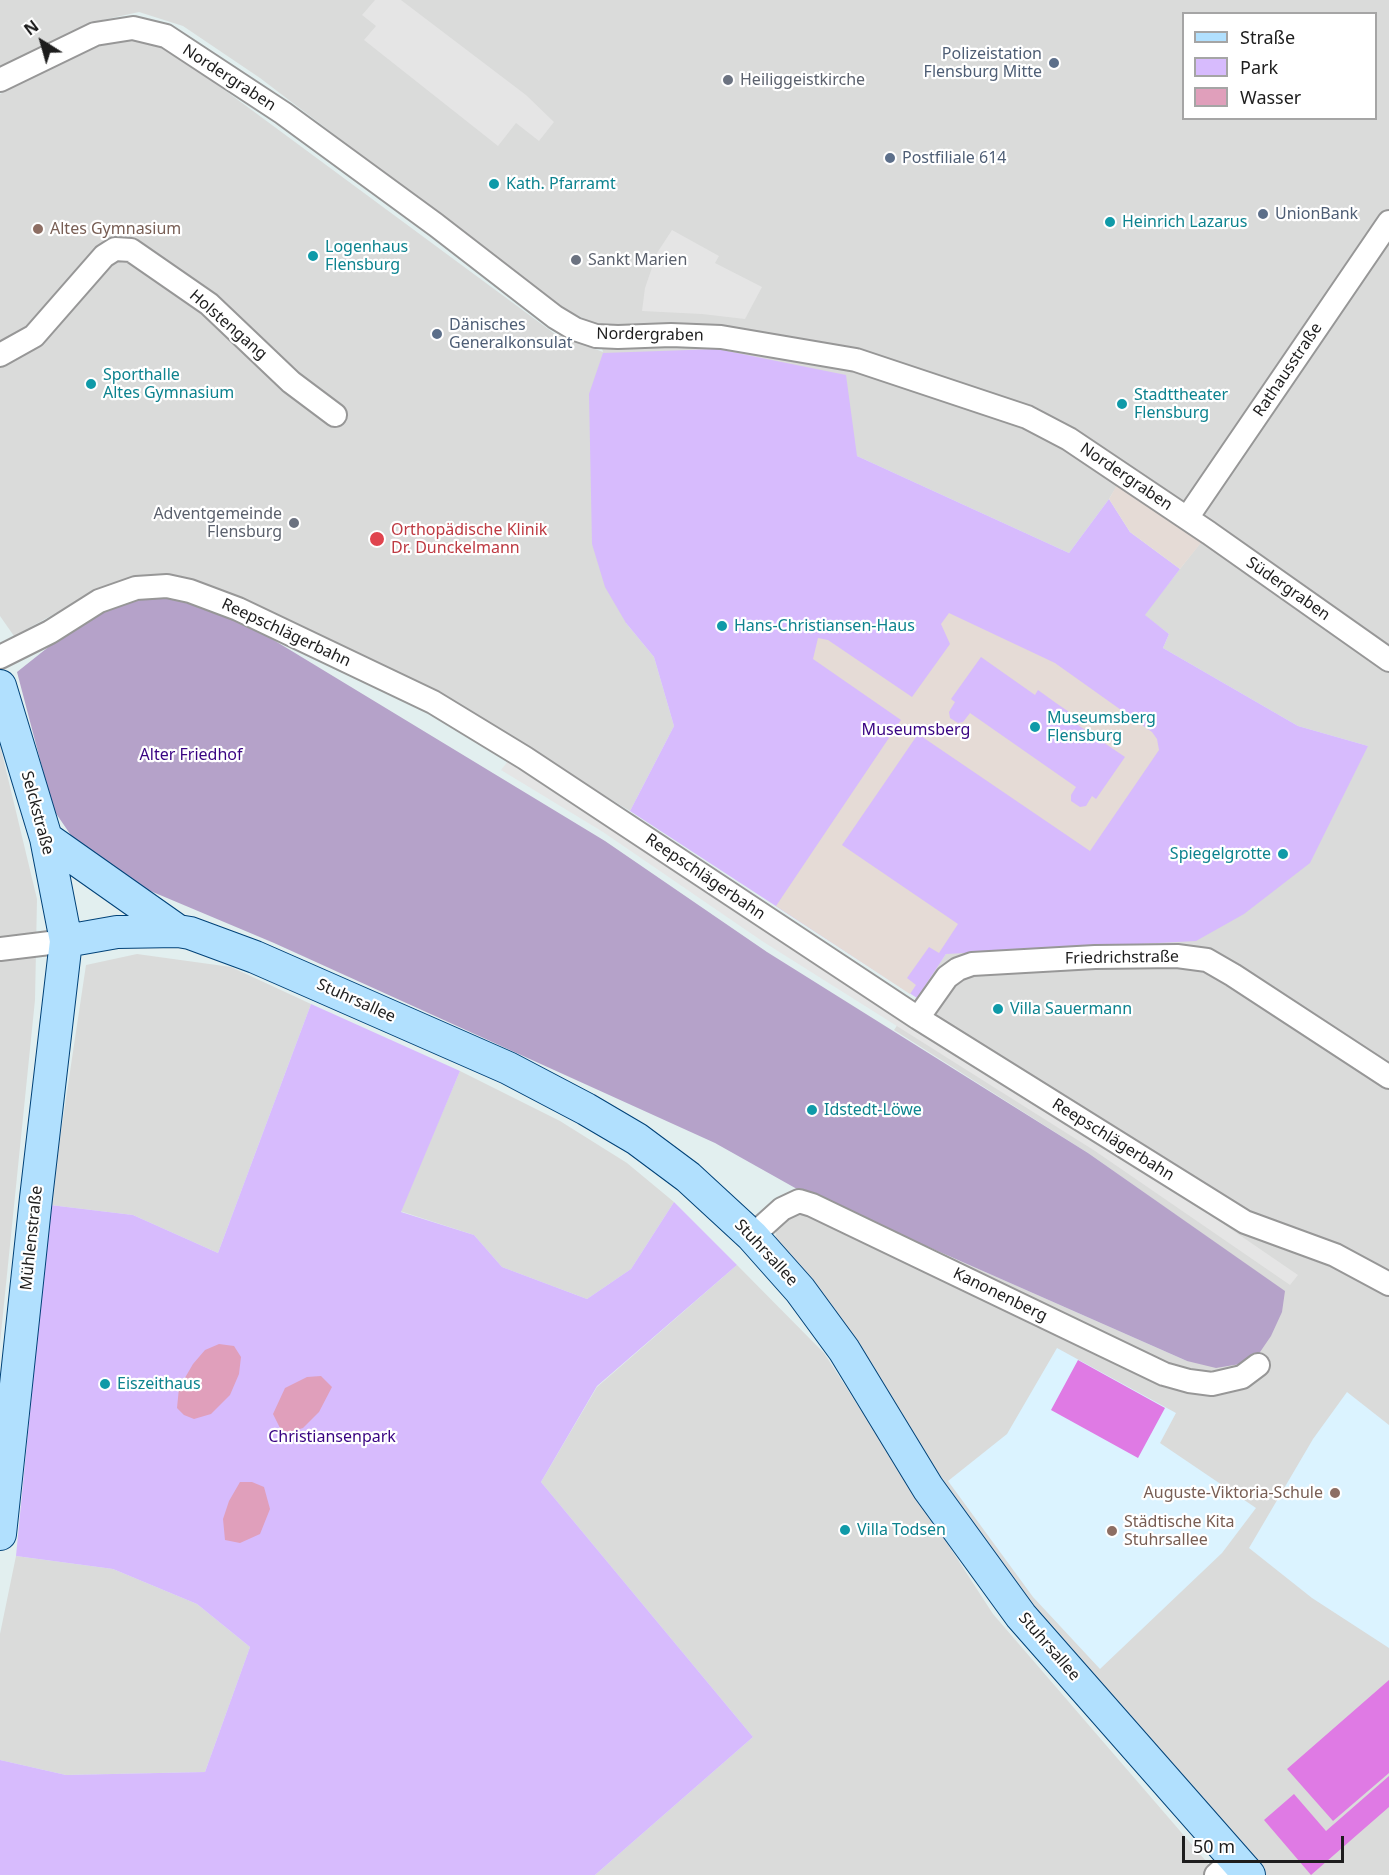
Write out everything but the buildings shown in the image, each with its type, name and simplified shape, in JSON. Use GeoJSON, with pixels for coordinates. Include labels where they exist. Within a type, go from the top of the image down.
{"type":"FeatureCollection","features":[{"type":"Feature","properties":{"kind":"main road","name":"Selckstraße"},"geometry":{"type":"LineString","coordinates":[[0,686],[46,838],[66,941]]}},
{"type":"Feature","properties":{"kind":"main road"},"geometry":{"type":"LineString","coordinates":[[46,838],[178,932]]}},
{"type":"Feature","properties":{"kind":"main road","name":"Stuhrsallee"},"geometry":{"type":"LineString","coordinates":[[66,941],[117,932],[190,933],[265,962],[508,1068],[637,1139],[688,1177],[752,1236],[800,1290],[844,1350],[928,1488],[1021,1616],[1233,1870]]}},
{"type":"Feature","properties":{"kind":"main road","name":"Mühlenstraße"},"geometry":{"type":"LineString","coordinates":[[0,1534],[66,941]]}},
{"type":"Feature","properties":{"kind":"street","name":"Nordergraben"},"geometry":{"type":"LineString","coordinates":[[0,80],[95,34],[133,28],[166,36],[283,113],[436,225],[555,317],[575,329],[596,336],[720,337],[856,360],[1027,417],[1069,439],[1187,518]]}},
{"type":"Feature","properties":{"kind":"street","name":"Rathausstraße"},"geometry":{"type":"LineString","coordinates":[[1187,518],[1389,222]]}},
{"type":"Feature","properties":{"kind":"street","name":"Holstengang"},"geometry":{"type":"LineString","coordinates":[[0,355],[34,336],[104,256],[115,249],[131,250],[209,304],[291,382],[335,415]]}},
{"type":"Feature","properties":{"kind":"street","name":"Südergraben"},"geometry":{"type":"LineString","coordinates":[[1187,518],[1389,660]]}},
{"type":"Feature","properties":{"kind":"street","name":"Reepschlägerbahn"},"geometry":{"type":"LineString","coordinates":[[0,657],[50,633],[99,601],[136,588],[167,586],[190,591],[238,609],[434,702],[544,771],[918,1018],[1245,1222],[1335,1255],[1389,1284]]}},
{"type":"Feature","properties":{"kind":"street"},"geometry":{"type":"LineString","coordinates":[[0,949],[66,941]]}},
{"type":"Feature","properties":{"kind":"street","name":"Friedrichstraße"},"geometry":{"type":"LineString","coordinates":[[918,1018],[948,977],[958,969],[972,964],[1095,957],[1177,956],[1207,960],[1389,1077]]}},
{"type":"Feature","properties":{"kind":"street","name":"Kanonenberg"},"geometry":{"type":"LineString","coordinates":[[752,1236],[782,1209],[799,1202],[812,1205],[1164,1374],[1212,1384],[1242,1377],[1258,1365]]}},
{"type":"Feature","properties":{"kind":"shaded area"},"geometry":{"type":"Polygon","coordinates":[[[0,0],[1389,0],[1389,1875],[1265,1875],[1025,1602],[775,1245],[776,1228],[797,1189],[1187,1361],[1284,1291],[1088,1153],[894,1030],[946,954],[1368,746],[1298,726],[1163,648],[1169,634],[1144,615],[1208,533],[1123,476],[1069,553],[857,456],[626,623],[654,657],[674,726],[630,811],[420,684],[221,590],[152,576],[100,589],[14,636],[0,616],[0,94],[81,51],[131,38],[165,46],[555,334],[603,352],[596,325],[558,305],[260,78],[183,26],[139,12],[98,21],[0,69],[0,0]]]}},
{"type":"Feature","properties":{"kind":"shaded area"},"geometry":{"type":"Polygon","coordinates":[[[375,0],[401,0],[526,95],[554,122],[539,141],[516,123],[498,146],[364,40],[376,26],[362,15],[375,0]]]}},
{"type":"Feature","properties":{"kind":"shaded area"},"geometry":{"type":"Polygon","coordinates":[[[672,230],[719,256],[715,263],[762,287],[745,319],[642,311],[645,288],[657,253],[672,230]]]}},
{"type":"Feature","properties":{"kind":"shaded area"},"geometry":{"type":"Polygon","coordinates":[[[1122,476],[1209,533],[1180,569],[1130,532],[1109,499],[1122,476]]]}},
{"type":"Feature","properties":{"kind":"shaded area"},"geometry":{"type":"Polygon","coordinates":[[[949,613],[1055,663],[1152,732],[1157,739],[1159,750],[1090,851],[918,734],[842,845],[958,924],[939,953],[929,947],[907,978],[916,985],[910,994],[776,906],[901,720],[813,659],[818,638],[828,640],[912,697],[950,644],[941,624],[949,613]],[[981,657],[951,699],[955,702],[949,712],[950,718],[958,723],[963,722],[970,713],[1076,787],[1071,795],[1071,801],[1080,807],[1086,806],[1092,796],[1096,799],[1125,757],[1072,721],[1075,716],[1038,690],[1035,695],[981,657]]]}},
{"type":"Feature","properties":{"kind":"shaded area"},"geometry":{"type":"Polygon","coordinates":[[[0,745],[37,899],[35,1000],[0,1343],[0,745]]]}},
{"type":"Feature","properties":{"kind":"shaded area"},"geometry":{"type":"Polygon","coordinates":[[[511,757],[1108,1145],[1298,1275],[1290,1285],[1095,1151],[762,941],[603,832],[501,770],[511,757]]]}},
{"type":"Feature","properties":{"kind":"shaded area"},"geometry":{"type":"Polygon","coordinates":[[[137,954],[231,967],[311,1004],[218,1253],[133,1215],[50,1205],[86,965],[137,954]]]}},
{"type":"Feature","properties":{"kind":"shaded area"},"geometry":{"type":"Polygon","coordinates":[[[460,1071],[560,1121],[627,1163],[674,1202],[631,1269],[587,1299],[502,1267],[474,1235],[400,1211],[460,1071]]]}},
{"type":"Feature","properties":{"kind":"shaded area"},"geometry":{"type":"Polygon","coordinates":[[[737,1265],[824,1353],[993,1614],[1218,1875],[595,1875],[753,1737],[541,1482],[597,1387],[737,1265]]]}},
{"type":"Feature","properties":{"kind":"shaded area","name":"Städtische Kita Stuhrsallee"},"geometry":{"type":"Polygon","coordinates":[[[1057,1348],[1176,1413],[1160,1443],[1256,1508],[1222,1553],[1100,1669],[1033,1597],[948,1481],[1007,1434],[1057,1348]]]}},
{"type":"Feature","properties":{"kind":"shaded area"},"geometry":{"type":"Polygon","coordinates":[[[1078,1360],[1165,1408],[1138,1458],[1051,1410],[1078,1360]]]}},
{"type":"Feature","properties":{"kind":"shaded area","name":"Auguste-Viktoria-Schule"},"geometry":{"type":"Polygon","coordinates":[[[1347,1392],[1389,1425],[1389,1648],[1312,1598],[1249,1548],[1313,1439],[1347,1392]]]}},
{"type":"Feature","properties":{"kind":"shaded area"},"geometry":{"type":"Polygon","coordinates":[[[16,1556],[113,1569],[197,1604],[250,1647],[205,1772],[66,1775],[0,1760],[0,1634],[16,1556]]]}},
{"type":"Feature","properties":{"kind":"shaded area"},"geometry":{"type":"Polygon","coordinates":[[[1389,1680],[1389,1773],[1333,1821],[1287,1769],[1389,1680]]]}},
{"type":"Feature","properties":{"kind":"shaded area"},"geometry":{"type":"Polygon","coordinates":[[[1389,1776],[1389,1807],[1311,1875],[1264,1820],[1294,1794],[1326,1831],[1389,1776]]]}},
{"type":"Feature","properties":{"kind":"green space","name":"Museumsberg"},"geometry":{"type":"Polygon","coordinates":[[[717,349],[846,375],[857,456],[1069,553],[1109,499],[1130,532],[1180,569],[1145,615],[1169,634],[1163,648],[1298,726],[1368,746],[1310,863],[1244,914],[1196,941],[946,954],[917,998],[630,811],[674,726],[654,657],[626,623],[605,587],[592,544],[589,394],[603,353],[717,349]]]}},
{"type":"Feature","properties":{"kind":"green space","name":"Alter Friedhof"},"geometry":{"type":"Polygon","coordinates":[[[135,594],[191,601],[234,616],[605,841],[767,952],[1088,1153],[1285,1291],[1282,1312],[1271,1336],[1258,1355],[1240,1364],[1216,1368],[1187,1361],[797,1189],[715,1143],[274,943],[129,882],[81,850],[53,809],[17,672],[95,610],[135,594]]]}},
{"type":"Feature","properties":{"kind":"green space","name":"Christiansenpark"},"geometry":{"type":"Polygon","coordinates":[[[311,1004],[460,1071],[401,1212],[474,1235],[502,1267],[587,1299],[631,1269],[674,1202],[737,1265],[597,1386],[541,1482],[753,1737],[595,1875],[0,1875],[0,1760],[66,1775],[205,1772],[250,1647],[197,1604],[113,1569],[16,1556],[50,1205],[133,1215],[218,1253],[311,1004]]]}},
{"type":"Feature","properties":{"kind":"water"},"geometry":{"type":"Polygon","coordinates":[[[219,1344],[234,1346],[241,1357],[239,1374],[230,1395],[211,1414],[194,1419],[184,1415],[177,1408],[179,1388],[193,1364],[205,1350],[219,1344]]]}},
{"type":"Feature","properties":{"kind":"water"},"geometry":{"type":"Polygon","coordinates":[[[321,1376],[332,1387],[319,1412],[303,1428],[283,1434],[273,1414],[285,1388],[307,1377],[321,1376]]]}},
{"type":"Feature","properties":{"kind":"water"},"geometry":{"type":"Polygon","coordinates":[[[240,1482],[252,1482],[264,1487],[270,1509],[260,1534],[240,1543],[225,1540],[223,1519],[229,1501],[240,1482]]]}},
{"type":"Feature","properties":{"kind":"place","name":"Polizeistation Flensburg Mitte"},"geometry":{"type":"Point","coordinates":[1054,63]}},
{"type":"Feature","properties":{"kind":"place","name":"Heiliggeistkirche"},"geometry":{"type":"Point","coordinates":[728,80]}},
{"type":"Feature","properties":{"kind":"place","name":"Postfiliale 614"},"geometry":{"type":"Point","coordinates":[890,158]}},
{"type":"Feature","properties":{"kind":"place","name":"Kath. Pfarramt"},"geometry":{"type":"Point","coordinates":[494,184]}},
{"type":"Feature","properties":{"kind":"place","name":"UnionBank"},"geometry":{"type":"Point","coordinates":[1263,214]}},
{"type":"Feature","properties":{"kind":"place","name":"Heinrich Lazarus"},"geometry":{"type":"Point","coordinates":[1110,222]}},
{"type":"Feature","properties":{"kind":"place","name":"Altes Gymnasium"},"geometry":{"type":"Point","coordinates":[38,229]}},
{"type":"Feature","properties":{"kind":"place","name":"Logenhaus Flensburg"},"geometry":{"type":"Point","coordinates":[313,256]}},
{"type":"Feature","properties":{"kind":"place","name":"Sankt Marien"},"geometry":{"type":"Point","coordinates":[576,260]}},
{"type":"Feature","properties":{"kind":"place","name":"Dänisches Generalkonsulat"},"geometry":{"type":"Point","coordinates":[437,334]}},
{"type":"Feature","properties":{"kind":"place","name":"Sporthalle Altes Gymnasium"},"geometry":{"type":"Point","coordinates":[91,384]}},
{"type":"Feature","properties":{"kind":"place","name":"Stadttheater Flensburg"},"geometry":{"type":"Point","coordinates":[1122,404]}},
{"type":"Feature","properties":{"kind":"place","name":"Adventgemeinde Flensburg"},"geometry":{"type":"Point","coordinates":[294,523]}},
{"type":"Feature","properties":{"kind":"place","name":"Orthopädische Klinik Dr. Dunckelmann"},"geometry":{"type":"Point","coordinates":[377,539]}},
{"type":"Feature","properties":{"kind":"place","name":"Hans-Christiansen-Haus"},"geometry":{"type":"Point","coordinates":[722,626]}},
{"type":"Feature","properties":{"kind":"place","name":"Museumsberg Flensburg"},"geometry":{"type":"Point","coordinates":[1035,727]}},
{"type":"Feature","properties":{"kind":"place","name":"Spiegelgrotte"},"geometry":{"type":"Point","coordinates":[1283,854]}},
{"type":"Feature","properties":{"kind":"place","name":"Villa Sauermann"},"geometry":{"type":"Point","coordinates":[998,1009]}},
{"type":"Feature","properties":{"kind":"place","name":"Idstedt-Löwe"},"geometry":{"type":"Point","coordinates":[812,1110]}},
{"type":"Feature","properties":{"kind":"place","name":"Eiszeithaus"},"geometry":{"type":"Point","coordinates":[105,1384]}},
{"type":"Feature","properties":{"kind":"place","name":"Auguste-Viktoria-Schule"},"geometry":{"type":"Point","coordinates":[1335,1493]}},
{"type":"Feature","properties":{"kind":"place","name":"Villa Todsen"},"geometry":{"type":"Point","coordinates":[845,1530]}},
{"type":"Feature","properties":{"kind":"place","name":"Städtische Kita Stuhrsallee"},"geometry":{"type":"Point","coordinates":[1112,1531]}}]}
